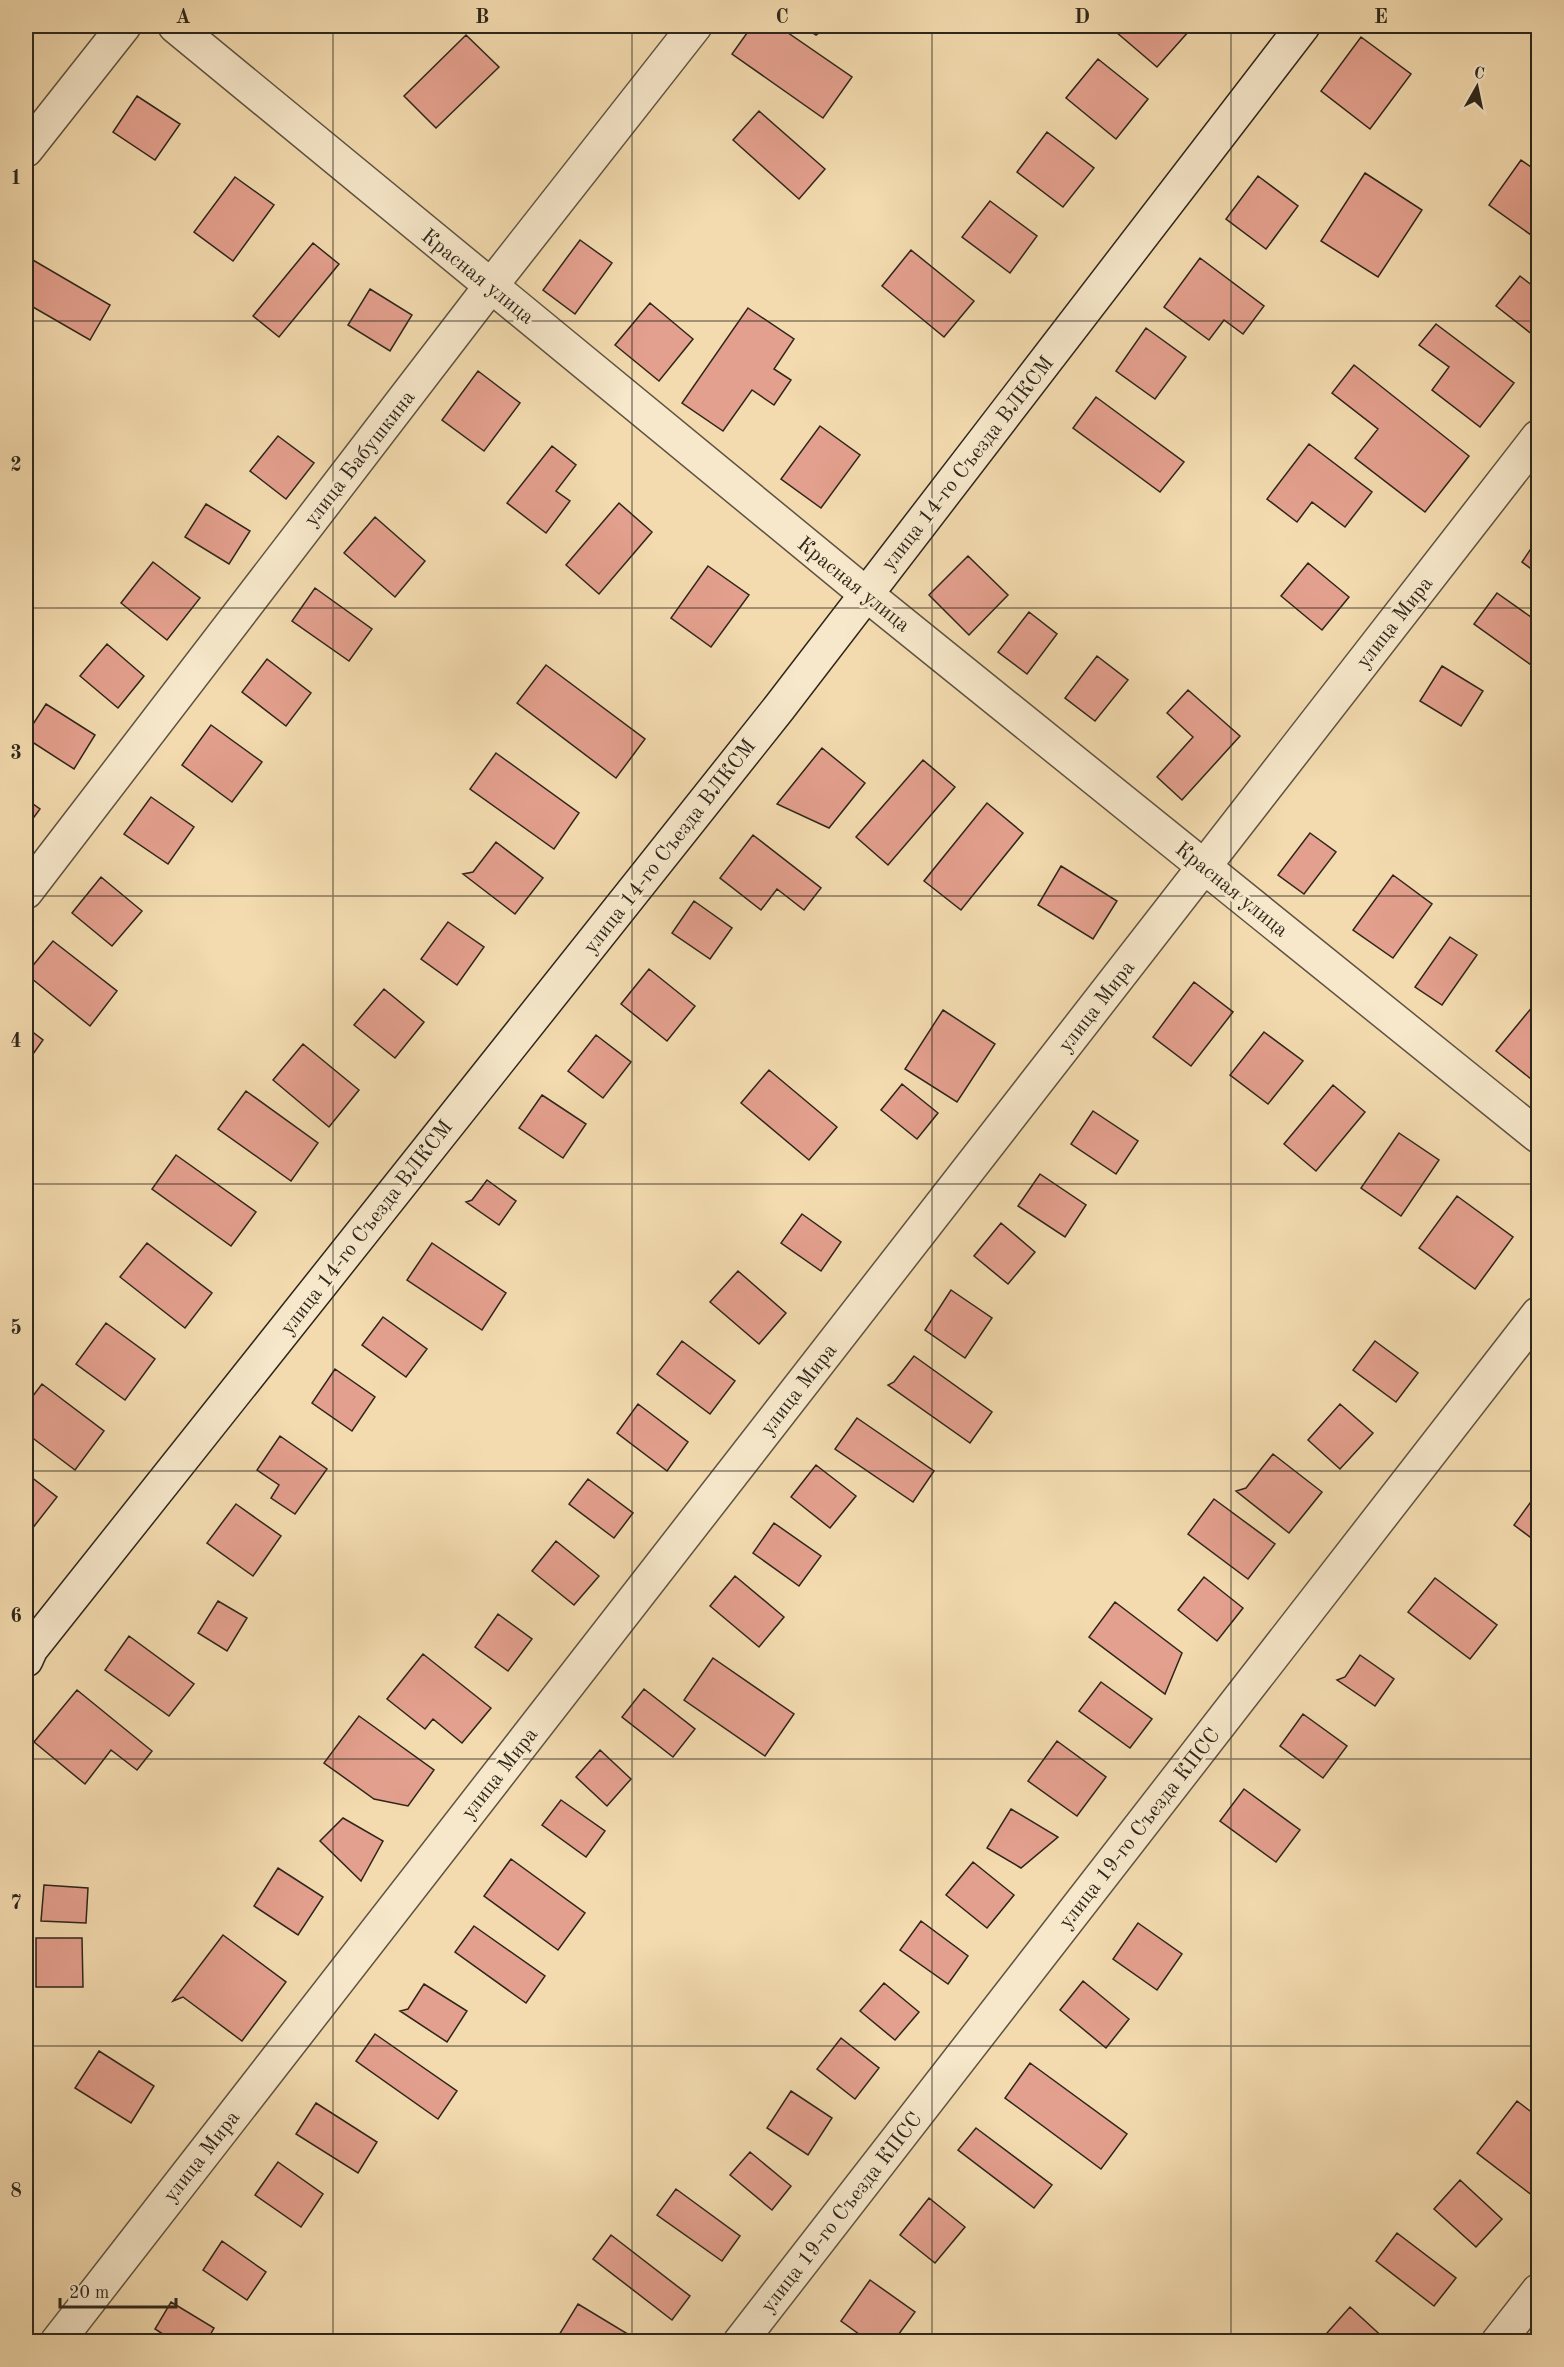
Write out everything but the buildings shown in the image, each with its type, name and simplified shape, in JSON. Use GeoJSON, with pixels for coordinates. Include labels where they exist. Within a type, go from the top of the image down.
{"type":"FeatureCollection","features":[{"type":"Feature","properties":{"kind":"street"},"geometry":{"type":"LineString","coordinates":[[26,150],[124,26]]}},
{"type":"Feature","properties":{"kind":"street","name":"Красная улица"},"geometry":{"type":"LineString","coordinates":[[175,26],[866,594],[1539,1136]]}},
{"type":"Feature","properties":{"kind":"street","name":"улица Бабушкина"},"geometry":{"type":"LineString","coordinates":[[26,892],[490,287],[695,26]]}},
{"type":"Feature","properties":{"kind":"street","name":"улица 14-го Съезда ВЛКСМ"},"geometry":{"type":"LineString","coordinates":[[26,1660],[31,1649],[742,755],[1304,26]]}},
{"type":"Feature","properties":{"kind":"street","name":"улица Мира"},"geometry":{"type":"LineString","coordinates":[[57,2342],[1539,437]]}},
{"type":"Feature","properties":{"kind":"street","name":"улица 19-го Съезда КПСС"},"geometry":{"type":"LineString","coordinates":[[740,2342],[1539,1314]]}},
{"type":"Feature","properties":{"kind":"street"},"geometry":{"type":"LineString","coordinates":[[1498,2342],[1539,2291]]}}]}
